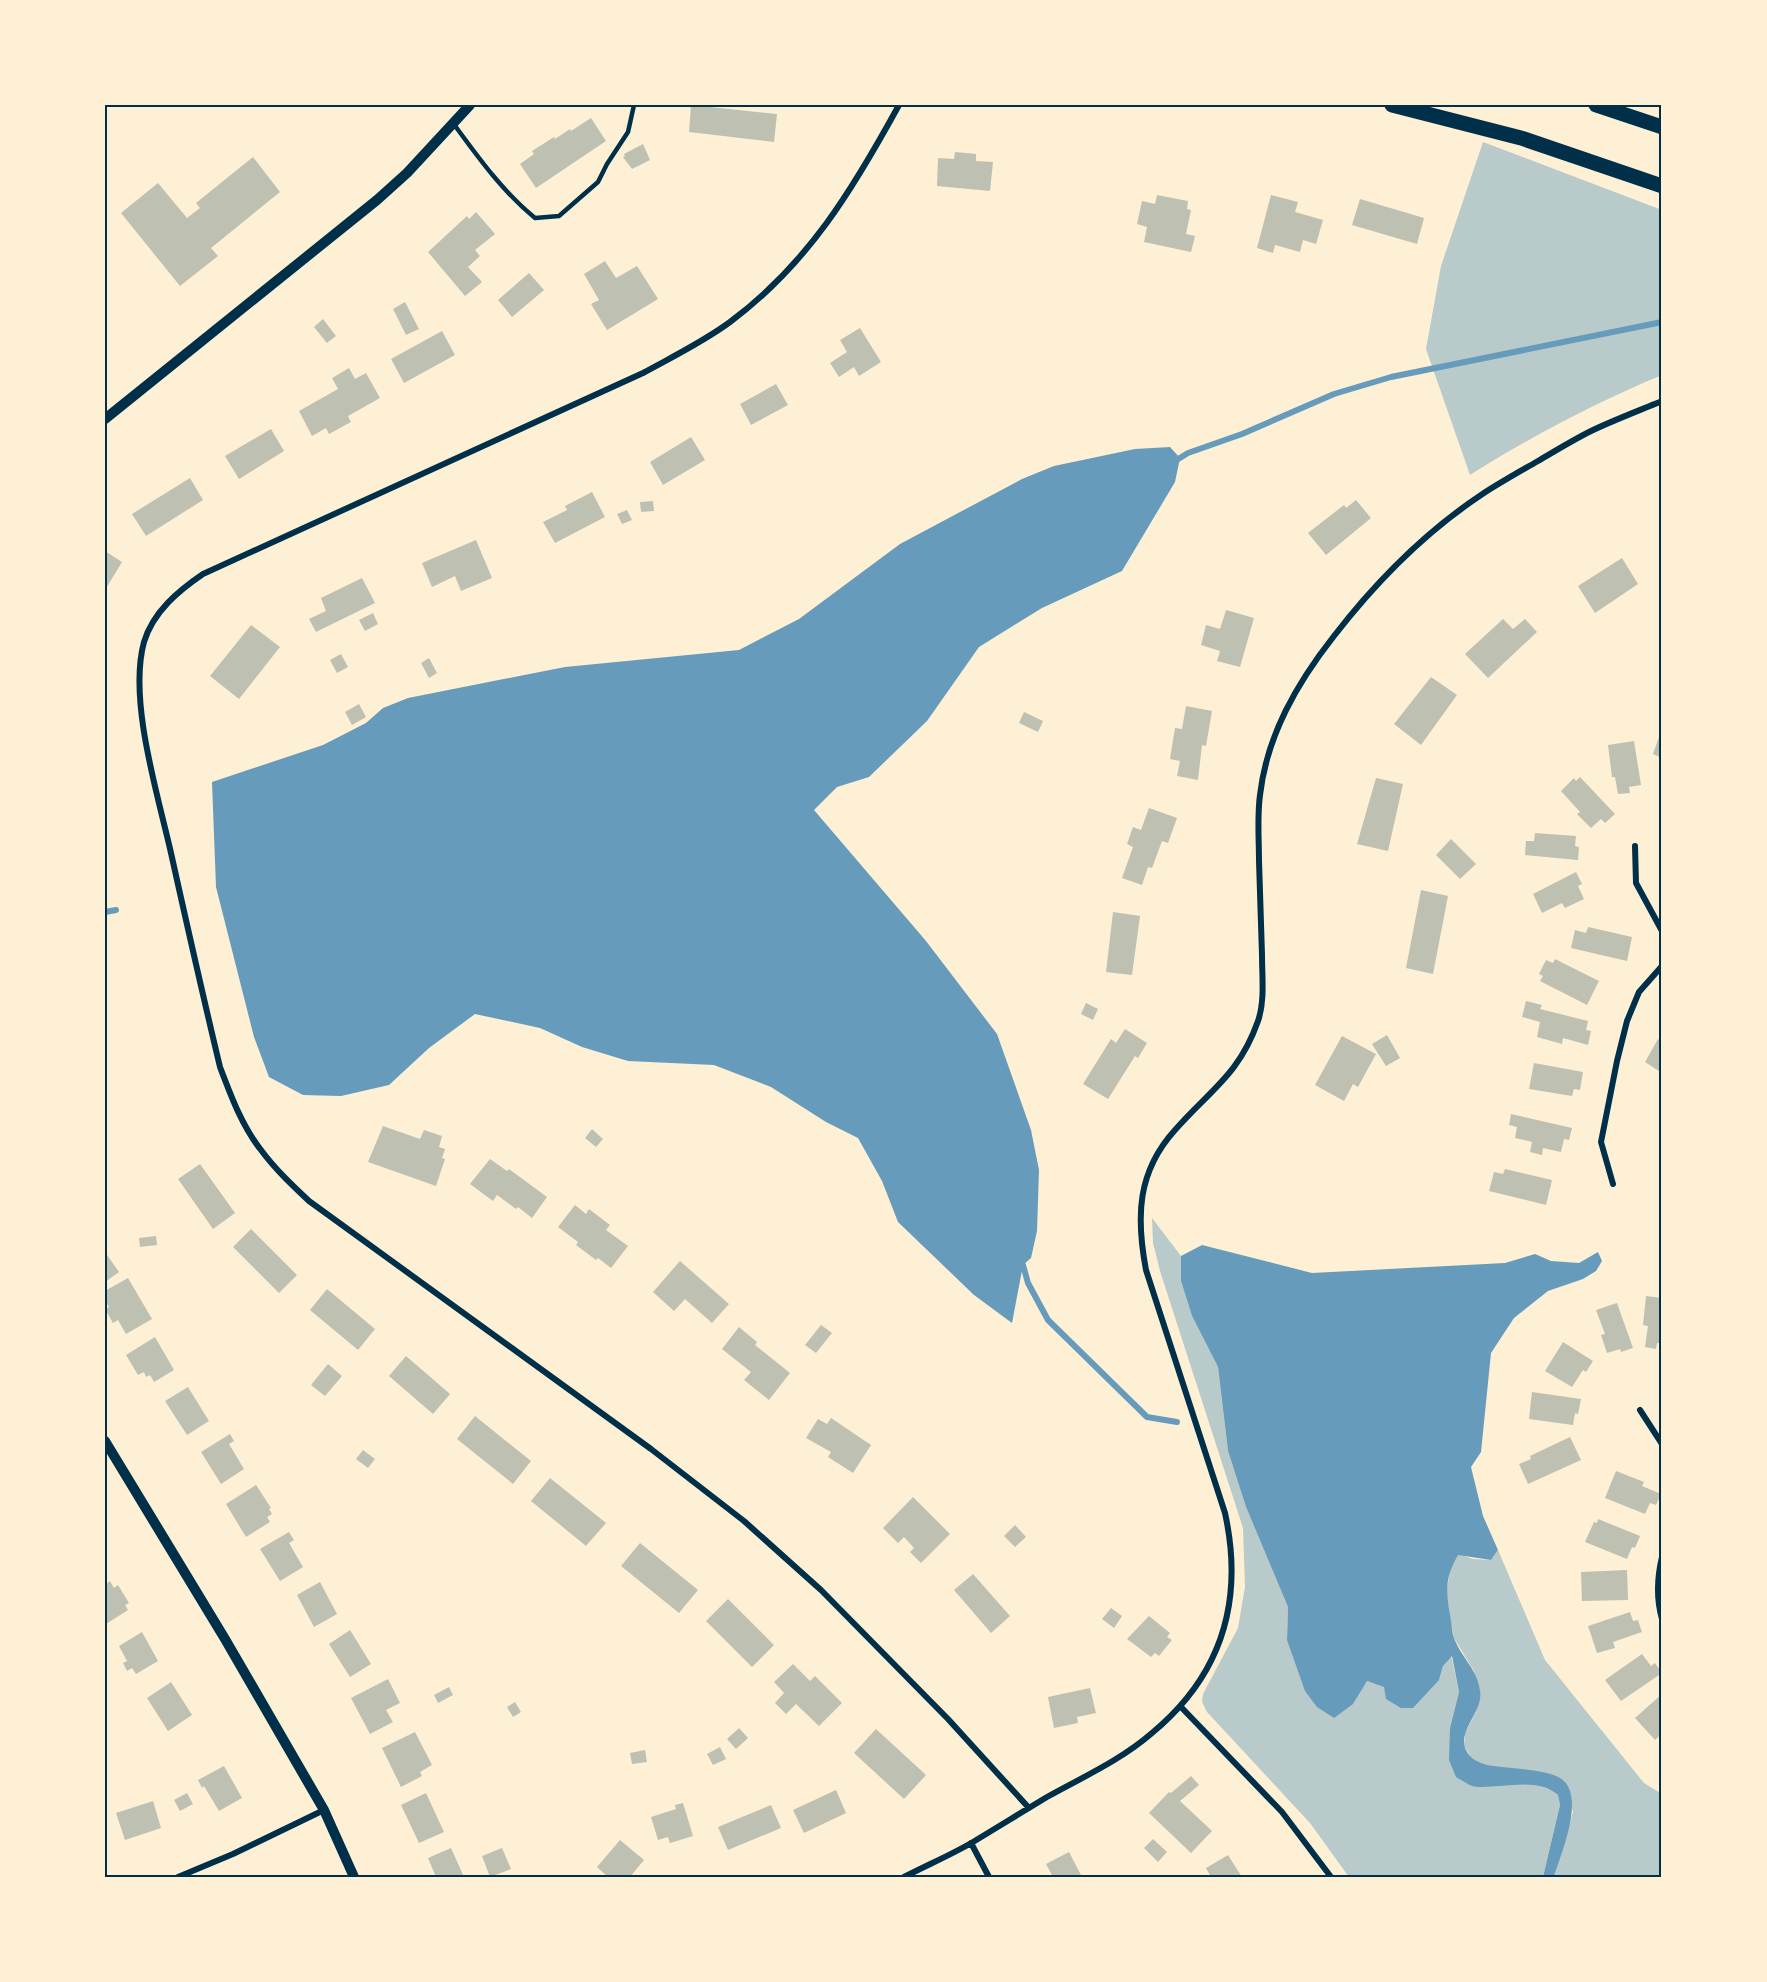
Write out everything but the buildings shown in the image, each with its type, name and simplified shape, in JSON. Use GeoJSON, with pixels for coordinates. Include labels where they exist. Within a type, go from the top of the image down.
{"type":"FeatureCollection","features":[{"type":"Feature","properties":{"kind":"main road"},"geometry":{"type":"LineString","coordinates":[[1392,105],[1521,138],[1662,186]]}},
{"type":"Feature","properties":{"kind":"main road"},"geometry":{"type":"LineString","coordinates":[[1596,105],[1662,127]]}},
{"type":"Feature","properties":{"kind":"street"},"geometry":{"type":"LineString","coordinates":[[105,419],[377,200],[407,173],[470,105]]}},
{"type":"Feature","properties":{"kind":"street"},"geometry":{"type":"LineString","coordinates":[[899,105],[860,175],[826,225],[798,260],[749,307],[704,339],[643,373],[203,574],[169,601],[156,619],[145,641],[140,674],[140,705],[153,773],[220,1067],[232,1100],[260,1149],[280,1173],[309,1201],[651,1449],[744,1521],[821,1590],[948,1719],[1029,1808]]}},
{"type":"Feature","properties":{"kind":"street"},"geometry":{"type":"LineString","coordinates":[[904,1877],[971,1843],[1124,1754],[1152,1734],[1181,1707],[1199,1682],[1213,1657],[1222,1633],[1229,1609],[1233,1563],[1226,1513],[1146,1270],[1141,1242],[1140,1210],[1147,1176],[1162,1146],[1176,1128],[1236,1067],[1250,1042],[1259,1018],[1263,986],[1258,826],[1260,796],[1271,744],[1297,689],[1320,653],[1366,595],[1396,565],[1454,515],[1480,495],[1590,431],[1662,401]]}},
{"type":"Feature","properties":{"kind":"street"},"geometry":{"type":"LineString","coordinates":[[1635,846],[1636,884],[1662,931]]}},
{"type":"Feature","properties":{"kind":"street"},"geometry":{"type":"LineString","coordinates":[[1613,1184],[1601,1142],[1617,1061],[1627,1021],[1639,992],[1662,966]]}},
{"type":"Feature","properties":{"kind":"street"},"geometry":{"type":"LineString","coordinates":[[1640,1410],[1662,1444]]}},
{"type":"Feature","properties":{"kind":"street"},"geometry":{"type":"LineString","coordinates":[[105,1441],[225,1639],[324,1810],[354,1877]]}},
{"type":"Feature","properties":{"kind":"street"},"geometry":{"type":"LineString","coordinates":[[1662,1557],[1658,1576],[1658,1598],[1662,1619]]}},
{"type":"Feature","properties":{"kind":"street"},"geometry":{"type":"LineString","coordinates":[[1181,1707],[1282,1812],[1331,1877]]}},
{"type":"Feature","properties":{"kind":"street"},"geometry":{"type":"LineString","coordinates":[[177,1877],[233,1854],[324,1810]]}},
{"type":"Feature","properties":{"kind":"street"},"geometry":{"type":"LineString","coordinates":[[971,1843],[989,1877]]}},
{"type":"Feature","properties":{"kind":"lane"},"geometry":{"type":"LineString","coordinates":[[453,123],[488,170],[519,205],[535,218],[558,216],[598,182],[628,132],[634,105]]}},
{"type":"Feature","properties":{"kind":"shaded area"},"geometry":{"type":"Polygon","coordinates":[[[1483,142],[1662,210],[1662,375],[1564,421],[1470,475],[1426,349],[1441,266],[1483,142]]]}},
{"type":"Feature","properties":{"kind":"shaded area"},"geometry":{"type":"Polygon","coordinates":[[[1152,1218],[1181,1256],[1181,1281],[1192,1316],[1218,1367],[1228,1451],[1246,1507],[1288,1607],[1287,1640],[1353,1704],[1366,1681],[1384,1686],[1439,1680],[1443,1666],[1451,1655],[1459,1692],[1450,1728],[1477,1787],[1497,1784],[1530,1784],[1541,1786],[1558,1795],[1560,1805],[1543,1877],[1349,1877],[1310,1823],[1207,1712],[1202,1702],[1203,1694],[1238,1628],[1245,1587],[1243,1528],[1160,1271],[1153,1243],[1152,1218]]]}},
{"type":"Feature","properties":{"kind":"shaded area"},"geometry":{"type":"Polygon","coordinates":[[[1498,1550],[1545,1660],[1644,1783],[1662,1794],[1662,1877],[1554,1877],[1573,1812],[1564,1781],[1547,1773],[1494,1767],[1478,1762],[1470,1756],[1464,1746],[1465,1733],[1476,1712],[1474,1671],[1454,1638],[1446,1594],[1451,1567],[1458,1554],[1473,1559],[1491,1560],[1498,1550]]]}},
{"type":"Feature","properties":{"kind":"water"},"geometry":{"type":"Polygon","coordinates":[[[1170,447],[1180,458],[1175,482],[1122,571],[1042,608],[979,647],[927,721],[869,777],[837,787],[814,810],[926,941],[997,1034],[1031,1130],[1039,1170],[1037,1231],[1031,1258],[1023,1265],[1012,1323],[974,1295],[898,1222],[882,1181],[858,1138],[826,1122],[771,1087],[714,1065],[628,1061],[582,1047],[540,1028],[475,1014],[429,1048],[389,1085],[341,1096],[303,1095],[269,1077],[254,1037],[216,887],[212,782],[323,745],[366,723],[383,708],[408,698],[565,667],[739,650],[799,619],[900,544],[1022,479],[1054,466],[1135,449],[1170,447]]]}},
{"type":"Feature","properties":{"kind":"water"},"geometry":{"type":"Polygon","coordinates":[[[1202,1245],[1312,1273],[1505,1263],[1535,1254],[1551,1261],[1579,1263],[1598,1252],[1602,1261],[1596,1271],[1583,1279],[1548,1291],[1514,1318],[1491,1353],[1481,1452],[1471,1467],[1483,1516],[1498,1550],[1491,1560],[1458,1555],[1450,1572],[1447,1587],[1453,1636],[1479,1683],[1478,1707],[1464,1739],[1469,1755],[1476,1761],[1489,1765],[1552,1774],[1564,1781],[1570,1790],[1572,1801],[1569,1828],[1554,1877],[1543,1877],[1560,1805],[1558,1795],[1540,1786],[1530,1785],[1475,1787],[1456,1777],[1449,1760],[1450,1728],[1459,1692],[1452,1656],[1443,1666],[1439,1680],[1413,1708],[1401,1708],[1386,1699],[1384,1687],[1367,1681],[1353,1704],[1334,1718],[1317,1707],[1305,1691],[1287,1640],[1288,1607],[1246,1507],[1228,1451],[1218,1367],[1192,1316],[1181,1281],[1181,1256],[1202,1245]]]}},
{"type":"Feature","properties":{"kind":"waterway"},"geometry":{"type":"LineString","coordinates":[[1175,461],[1188,453],[1242,434],[1334,394],[1391,377],[1662,322]]}},
{"type":"Feature","properties":{"kind":"waterway"},"geometry":{"type":"LineString","coordinates":[[105,912],[116,910]]}},
{"type":"Feature","properties":{"kind":"waterway"},"geometry":{"type":"LineString","coordinates":[[1019,1260],[1023,1265],[1028,1283],[1048,1320],[1147,1417],[1177,1422]]}}]}
